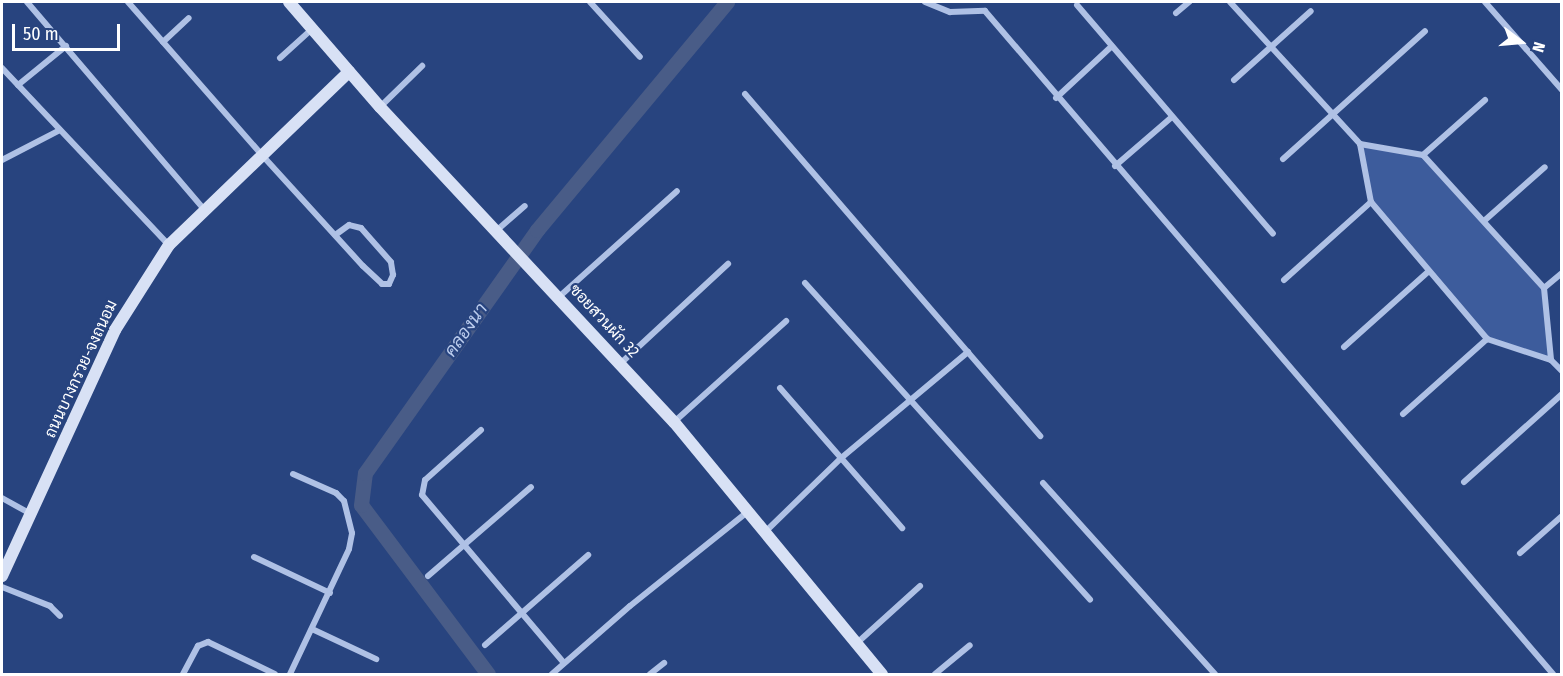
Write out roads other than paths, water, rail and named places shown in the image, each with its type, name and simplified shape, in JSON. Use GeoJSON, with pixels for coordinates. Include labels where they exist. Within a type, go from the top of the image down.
{"type":"FeatureCollection","features":[{"type":"Feature","properties":{"kind":"street"},"geometry":{"type":"LineString","coordinates":[[27,2],[204,209]]}},
{"type":"Feature","properties":{"kind":"street"},"geometry":{"type":"LineString","coordinates":[[128,2],[336,236],[382,284],[389,284],[393,275],[391,262],[361,228],[349,225],[336,236]]}},
{"type":"Feature","properties":{"kind":"street","name":"ซอยสวนผัก 32"},"geometry":{"type":"LineString","coordinates":[[289,2],[380,107],[496,232],[560,296],[674,422],[763,534],[882,675]]}},
{"type":"Feature","properties":{"kind":"street"},"geometry":{"type":"LineString","coordinates":[[590,2],[640,57]]}},
{"type":"Feature","properties":{"kind":"street"},"geometry":{"type":"LineString","coordinates":[[925,2],[950,12],[985,11],[1056,98],[1553,675]]}},
{"type":"Feature","properties":{"kind":"street"},"geometry":{"type":"LineString","coordinates":[[1176,13],[1189,2]]}},
{"type":"Feature","properties":{"kind":"street"},"geometry":{"type":"LineString","coordinates":[[1230,2],[1360,144],[1371,202],[1487,339],[1551,360],[1562,371]]}},
{"type":"Feature","properties":{"kind":"street"},"geometry":{"type":"LineString","coordinates":[[1485,2],[1562,90]]}},
{"type":"Feature","properties":{"kind":"street"},"geometry":{"type":"LineString","coordinates":[[1077,5],[1273,234]]}},
{"type":"Feature","properties":{"kind":"street"},"geometry":{"type":"LineString","coordinates":[[1234,80],[1311,11]]}},
{"type":"Feature","properties":{"kind":"street"},"geometry":{"type":"LineString","coordinates":[[163,42],[189,18]]}},
{"type":"Feature","properties":{"kind":"street"},"geometry":{"type":"LineString","coordinates":[[280,58],[312,29]]}},
{"type":"Feature","properties":{"kind":"street"},"geometry":{"type":"LineString","coordinates":[[1283,159],[1425,32]]}},
{"type":"Feature","properties":{"kind":"street"},"geometry":{"type":"LineString","coordinates":[[18,86],[66,46]]}},
{"type":"Feature","properties":{"kind":"street"},"geometry":{"type":"LineString","coordinates":[[1056,98],[1112,46]]}},
{"type":"Feature","properties":{"kind":"street"},"geometry":{"type":"LineString","coordinates":[[380,107],[422,66]]}},
{"type":"Feature","properties":{"kind":"street"},"geometry":{"type":"LineString","coordinates":[[2,68],[169,245]]}},
{"type":"Feature","properties":{"kind":"street","name":"ถนนบางกรวย-จงถนอม"},"geometry":{"type":"LineString","coordinates":[[2,576],[115,330],[169,245],[261,154],[350,72]]}},
{"type":"Feature","properties":{"kind":"street"},"geometry":{"type":"LineString","coordinates":[[745,94],[1040,436]]}},
{"type":"Feature","properties":{"kind":"street"},"geometry":{"type":"LineString","coordinates":[[1423,155],[1485,99]]}},
{"type":"Feature","properties":{"kind":"street"},"geometry":{"type":"LineString","coordinates":[[1115,166],[1172,117]]}},
{"type":"Feature","properties":{"kind":"street"},"geometry":{"type":"LineString","coordinates":[[2,160],[60,130]]}},
{"type":"Feature","properties":{"kind":"street"},"geometry":{"type":"LineString","coordinates":[[1360,144],[1423,155],[1544,288],[1551,360]]}},
{"type":"Feature","properties":{"kind":"street"},"geometry":{"type":"LineString","coordinates":[[1484,221],[1545,167]]}},
{"type":"Feature","properties":{"kind":"street"},"geometry":{"type":"LineString","coordinates":[[560,296],[677,191]]}},
{"type":"Feature","properties":{"kind":"street"},"geometry":{"type":"LineString","coordinates":[[1284,280],[1371,202]]}},
{"type":"Feature","properties":{"kind":"street"},"geometry":{"type":"LineString","coordinates":[[496,232],[525,206]]}},
{"type":"Feature","properties":{"kind":"street"},"geometry":{"type":"LineString","coordinates":[[621,363],[728,264]]}},
{"type":"Feature","properties":{"kind":"street"},"geometry":{"type":"LineString","coordinates":[[1344,347],[1429,271]]}},
{"type":"Feature","properties":{"kind":"street"},"geometry":{"type":"LineString","coordinates":[[1544,288],[1562,273]]}},
{"type":"Feature","properties":{"kind":"street"},"geometry":{"type":"LineString","coordinates":[[805,283],[1090,600]]}},
{"type":"Feature","properties":{"kind":"street"},"geometry":{"type":"LineString","coordinates":[[674,422],[786,321]]}},
{"type":"Feature","properties":{"kind":"street"},"geometry":{"type":"LineString","coordinates":[[1403,414],[1487,339]]}},
{"type":"Feature","properties":{"kind":"street"},"geometry":{"type":"LineString","coordinates":[[763,534],[840,459],[968,352]]}},
{"type":"Feature","properties":{"kind":"street"},"geometry":{"type":"LineString","coordinates":[[780,388],[902,528]]}},
{"type":"Feature","properties":{"kind":"street"},"geometry":{"type":"LineString","coordinates":[[1464,482],[1562,394]]}},
{"type":"Feature","properties":{"kind":"street"},"geometry":{"type":"LineString","coordinates":[[481,430],[422,487],[423,495],[564,663]]}},
{"type":"Feature","properties":{"kind":"street"},"geometry":{"type":"LineString","coordinates":[[290,675],[349,549],[350,519],[344,501],[336,493],[293,474]]}},
{"type":"Feature","properties":{"kind":"street"},"geometry":{"type":"LineString","coordinates":[[1043,483],[1215,675]]}},
{"type":"Feature","properties":{"kind":"street"},"geometry":{"type":"LineString","coordinates":[[428,576],[531,487]]}},
{"type":"Feature","properties":{"kind":"street"},"geometry":{"type":"LineString","coordinates":[[2,498],[32,514]]}},
{"type":"Feature","properties":{"kind":"street"},"geometry":{"type":"LineString","coordinates":[[552,674],[746,513]]}},
{"type":"Feature","properties":{"kind":"street"},"geometry":{"type":"LineString","coordinates":[[1520,553],[1562,516]]}},
{"type":"Feature","properties":{"kind":"street"},"geometry":{"type":"LineString","coordinates":[[485,645],[588,555]]}},
{"type":"Feature","properties":{"kind":"street"},"geometry":{"type":"LineString","coordinates":[[254,557],[330,593]]}},
{"type":"Feature","properties":{"kind":"street"},"geometry":{"type":"LineString","coordinates":[[856,644],[920,586]]}},
{"type":"Feature","properties":{"kind":"street"},"geometry":{"type":"LineString","coordinates":[[2,587],[50,606],[60,616]]}},
{"type":"Feature","properties":{"kind":"street"},"geometry":{"type":"LineString","coordinates":[[312,629],[376,659]]}},
{"type":"Feature","properties":{"kind":"street"},"geometry":{"type":"LineString","coordinates":[[183,675],[198,646],[208,642],[275,675]]}},
{"type":"Feature","properties":{"kind":"street"},"geometry":{"type":"LineString","coordinates":[[935,675],[969,645]]}},
{"type":"Feature","properties":{"kind":"street"},"geometry":{"type":"LineString","coordinates":[[650,675],[664,663]]}},
{"type":"Feature","properties":{"kind":"waterway","name":"คลองนา"},"geometry":{"type":"LineString","coordinates":[[488,674],[361,505],[365,473],[537,230],[727,2]]}}]}
